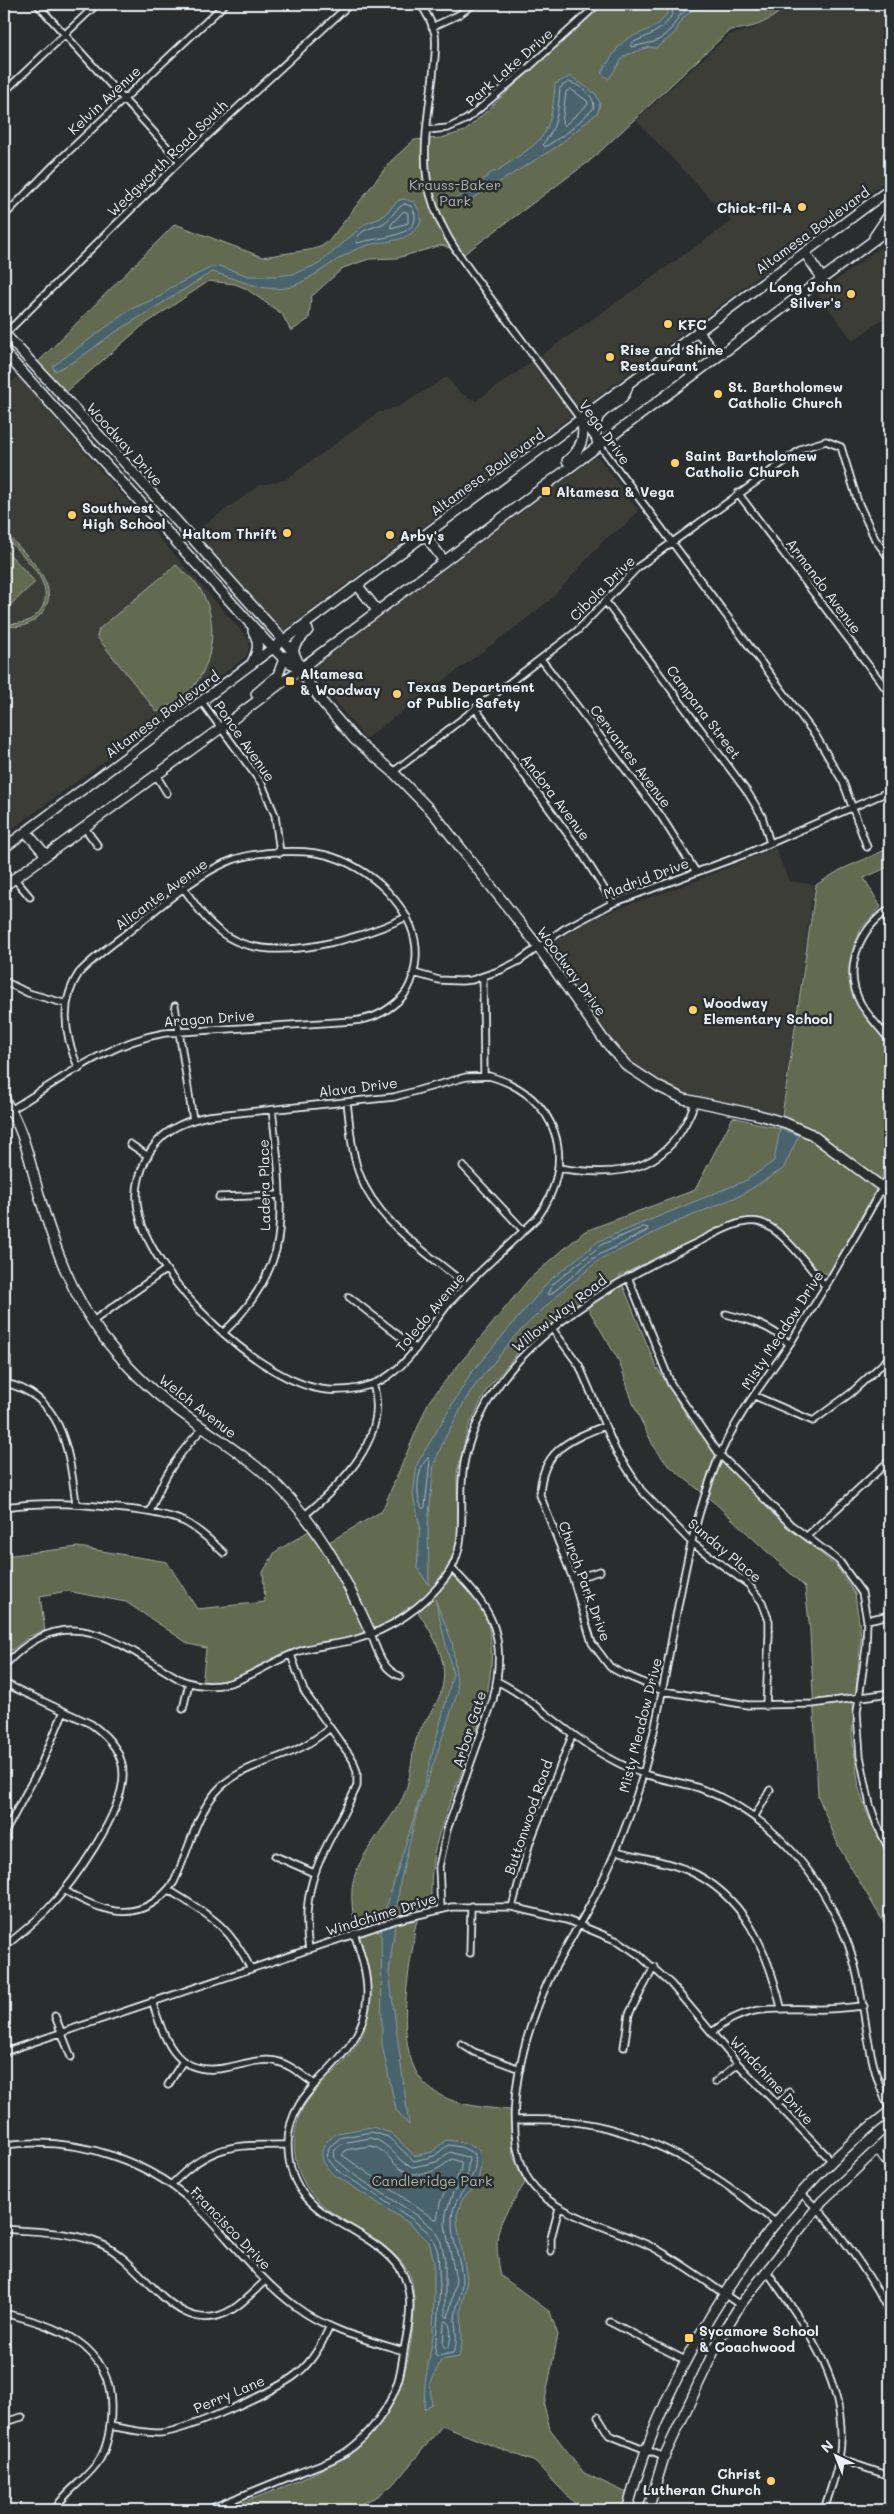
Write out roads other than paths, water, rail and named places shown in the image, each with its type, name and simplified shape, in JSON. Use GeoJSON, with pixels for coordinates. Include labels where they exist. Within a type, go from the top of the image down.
{"type":"FeatureCollection","features":[{"type":"Feature","properties":{"kind":"main road","name":"Altamesa Boulevard"},"geometry":{"type":"LineString","coordinates":[[4,848],[582,420],[698,331],[890,189]]}},
{"type":"Feature","properties":{"kind":"main road"},"geometry":{"type":"LineString","coordinates":[[869,243],[890,213]]}},
{"type":"Feature","properties":{"kind":"main road"},"geometry":{"type":"LineString","coordinates":[[241,713],[244,703],[292,664],[377,610],[890,228]]}},
{"type":"Feature","properties":{"kind":"main road"},"geometry":{"type":"LineString","coordinates":[[805,253],[822,278]]}},
{"type":"Feature","properties":{"kind":"main road"},"geometry":{"type":"LineString","coordinates":[[698,331],[717,356]]}},
{"type":"Feature","properties":{"kind":"main road","name":"Woodway Drive"},"geometry":{"type":"LineString","coordinates":[[4,336],[18,348],[236,586],[293,653],[292,664]]}},
{"type":"Feature","properties":{"kind":"main road","name":"Woodway Drive"},"geometry":{"type":"LineString","coordinates":[[4,352],[172,535],[245,618],[292,664],[345,729],[393,772],[434,814],[539,947],[604,1040],[624,1063],[659,1087],[695,1102],[786,1123],[811,1134],[886,1191]]}},
{"type":"Feature","properties":{"kind":"main road"},"geometry":{"type":"LineString","coordinates":[[598,444],[595,433],[596,420],[626,394],[628,384]]}},
{"type":"Feature","properties":{"kind":"main road"},"geometry":{"type":"LineString","coordinates":[[545,485],[550,475],[579,449],[584,429],[582,420]]}},
{"type":"Feature","properties":{"kind":"main road"},"geometry":{"type":"LineString","coordinates":[[425,535],[444,561]]}},
{"type":"Feature","properties":{"kind":"main road"},"geometry":{"type":"LineString","coordinates":[[225,596],[236,586]]}},
{"type":"Feature","properties":{"kind":"main road"},"geometry":{"type":"LineString","coordinates":[[358,586],[377,610]]}},
{"type":"Feature","properties":{"kind":"main road"},"geometry":{"type":"LineString","coordinates":[[293,653],[298,638],[329,612],[334,604]]}},
{"type":"Feature","properties":{"kind":"main road"},"geometry":{"type":"LineString","coordinates":[[245,618],[258,641],[256,655],[251,665]]}},
{"type":"Feature","properties":{"kind":"main road"},"geometry":{"type":"LineString","coordinates":[[284,641],[292,664]]}},
{"type":"Feature","properties":{"kind":"main road"},"geometry":{"type":"LineString","coordinates":[[4,886],[241,713],[292,664]]}},
{"type":"Feature","properties":{"kind":"main road"},"geometry":{"type":"LineString","coordinates":[[26,832],[46,855]]}},
{"type":"Feature","properties":{"kind":"main road","name":"Welch Avenue"},"geometry":{"type":"LineString","coordinates":[[4,1099],[7,1112],[26,1144],[55,1246],[71,1285],[105,1339],[135,1373],[169,1404],[261,1470],[305,1515],[317,1530],[336,1563],[370,1634]]}},
{"type":"Feature","properties":{"kind":"main road"},"geometry":{"type":"LineString","coordinates":[[627,2510],[662,2412],[723,2293],[776,2223],[832,2161],[890,2110]]}},
{"type":"Feature","properties":{"kind":"main road"},"geometry":{"type":"LineString","coordinates":[[648,2510],[664,2457],[721,2336],[740,2305],[817,2208],[890,2137]]}},
{"type":"Feature","properties":{"kind":"street"},"geometry":{"type":"LineString","coordinates":[[37,4],[180,161]]}},
{"type":"Feature","properties":{"kind":"street"},"geometry":{"type":"LineString","coordinates":[[4,92],[97,4]]}},
{"type":"Feature","properties":{"kind":"street","name":"Kelvin Avenue"},"geometry":{"type":"LineString","coordinates":[[4,216],[123,98],[225,4]]}},
{"type":"Feature","properties":{"kind":"street","name":"Wedgworth Road South"},"geometry":{"type":"LineString","coordinates":[[4,336],[180,161],[350,4]]}},
{"type":"Feature","properties":{"kind":"street","name":"Vega Drive"},"geometry":{"type":"LineString","coordinates":[[420,4],[432,27],[435,60],[427,130],[428,180],[442,228],[458,254],[816,736],[836,769],[853,807],[867,847]]}},
{"type":"Feature","properties":{"kind":"street"},"geometry":{"type":"LineString","coordinates":[[432,27],[458,15],[474,4]]}},
{"type":"Feature","properties":{"kind":"street","name":"Park Lake Drive"},"geometry":{"type":"LineString","coordinates":[[427,130],[448,128],[467,119],[532,65],[598,4]]}},
{"type":"Feature","properties":{"kind":"street","name":"Cibola Drive"},"geometry":{"type":"LineString","coordinates":[[393,772],[577,631],[638,568],[738,493],[804,448],[826,441],[838,445],[844,452],[858,502],[875,538],[890,558]]}},
{"type":"Feature","properties":{"kind":"street","name":"Armando Avenue"},"geometry":{"type":"LineString","coordinates":[[738,493],[890,694]]}},
{"type":"Feature","properties":{"kind":"street","name":"Campana Street"},"geometry":{"type":"LineString","coordinates":[[606,602],[748,793],[762,816],[770,843]]}},
{"type":"Feature","properties":{"kind":"street","name":"Cervantes Avenue"},"geometry":{"type":"LineString","coordinates":[[541,659],[661,816],[696,872]]}},
{"type":"Feature","properties":{"kind":"street","name":"Ponce Avenue"},"geometry":{"type":"LineString","coordinates":[[202,702],[249,765],[270,801],[278,830],[280,853]]}},
{"type":"Feature","properties":{"kind":"street","name":"Andora Avenue"},"geometry":{"type":"LineString","coordinates":[[475,708],[581,852],[613,903]]}},
{"type":"Feature","properties":{"kind":"street"},"geometry":{"type":"LineString","coordinates":[[156,775],[167,793]]}},
{"type":"Feature","properties":{"kind":"street","name":"Madrid Drive"},"geometry":{"type":"LineString","coordinates":[[414,974],[449,981],[472,980],[507,967],[564,929],[613,903],[770,843],[890,790]]}},
{"type":"Feature","properties":{"kind":"street"},"geometry":{"type":"LineString","coordinates":[[84,827],[98,846]]}},
{"type":"Feature","properties":{"kind":"street","name":"Alicante Avenue"},"geometry":{"type":"LineString","coordinates":[[79,1069],[66,1032],[67,1004],[72,983],[88,964],[184,889],[233,860],[280,853],[317,854],[333,857],[346,863],[380,885],[407,917],[416,946],[414,974]]}},
{"type":"Feature","properties":{"kind":"street"},"geometry":{"type":"LineString","coordinates":[[14,878],[30,898]]}},
{"type":"Feature","properties":{"kind":"street"},"geometry":{"type":"LineString","coordinates":[[184,889],[208,921],[221,932],[230,938],[259,947],[282,948],[330,944],[357,937],[407,917]]}},
{"type":"Feature","properties":{"kind":"street"},"geometry":{"type":"LineString","coordinates":[[890,909],[874,921],[862,935],[854,961],[858,998],[890,1041]]}},
{"type":"Feature","properties":{"kind":"street","name":"Aragon Drive"},"geometry":{"type":"LineString","coordinates":[[7,1112],[129,1041],[145,1036],[179,1032],[365,1020],[386,1011],[402,997],[414,974]]}},
{"type":"Feature","properties":{"kind":"street"},"geometry":{"type":"LineString","coordinates":[[482,976],[484,1076]]}},
{"type":"Feature","properties":{"kind":"street"},"geometry":{"type":"LineString","coordinates":[[4,981],[28,993],[67,1004]]}},
{"type":"Feature","properties":{"kind":"street"},"geometry":{"type":"LineString","coordinates":[[175,1006],[193,1120]]}},
{"type":"Feature","properties":{"kind":"street"},"geometry":{"type":"LineString","coordinates":[[883,1032],[890,1026]]}},
{"type":"Feature","properties":{"kind":"street","name":"Alava Drive"},"geometry":{"type":"LineString","coordinates":[[165,1270],[150,1246],[138,1214],[140,1172],[154,1144],[172,1129],[193,1120],[394,1097],[466,1077],[484,1076],[501,1080],[514,1086],[526,1093],[543,1110],[556,1135],[559,1168]]}},
{"type":"Feature","properties":{"kind":"street"},"geometry":{"type":"LineString","coordinates":[[346,1102],[353,1151],[359,1174],[372,1198],[386,1217],[466,1285]]}},
{"type":"Feature","properties":{"kind":"street"},"geometry":{"type":"LineString","coordinates":[[559,1168],[606,1172],[635,1168],[659,1156],[670,1146],[682,1131],[695,1102]]}},
{"type":"Feature","properties":{"kind":"street","name":"Ladera Place"},"geometry":{"type":"LineString","coordinates":[[223,1333],[247,1306],[268,1272],[276,1250],[279,1195],[272,1110]]}},
{"type":"Feature","properties":{"kind":"street"},"geometry":{"type":"LineString","coordinates":[[130,1144],[148,1156]]}},
{"type":"Feature","properties":{"kind":"street"},"geometry":{"type":"LineString","coordinates":[[464,1166],[524,1231]]}},
{"type":"Feature","properties":{"kind":"street","name":"Toledo Avenue"},"geometry":{"type":"LineString","coordinates":[[165,1270],[186,1296],[223,1333],[245,1351],[293,1380],[328,1390],[352,1389],[373,1384],[402,1364],[416,1349],[447,1306],[466,1285],[524,1231],[546,1205],[557,1179],[559,1168]]}},
{"type":"Feature","properties":{"kind":"street","name":"Misty Meadow Drive"},"geometry":{"type":"LineString","coordinates":[[740,2305],[655,2248],[559,2208],[542,2196],[526,2176],[519,2159],[515,2120],[520,2069],[538,2006],[559,1960],[616,1851],[644,1774],[663,1690],[692,1543],[701,1508],[720,1455],[755,1396],[886,1191],[890,1174]]}},
{"type":"Feature","properties":{"kind":"street"},"geometry":{"type":"LineString","coordinates":[[219,1197],[279,1195]]}},
{"type":"Feature","properties":{"kind":"street","name":"Willow Way Road"},"geometry":{"type":"LineString","coordinates":[[4,1666],[17,1651],[38,1637],[59,1630],[80,1630],[106,1636],[189,1683],[204,1687],[230,1684],[291,1655],[370,1634],[403,1618],[417,1608],[452,1569],[461,1544],[463,1472],[472,1436],[502,1377],[518,1359],[593,1299],[628,1277],[729,1227],[754,1221],[771,1228],[789,1244],[826,1287]]}},
{"type":"Feature","properties":{"kind":"street"},"geometry":{"type":"LineString","coordinates":[[93,1321],[165,1270]]}},
{"type":"Feature","properties":{"kind":"street"},"geometry":{"type":"LineString","coordinates":[[628,1277],[671,1384],[720,1455],[790,1524],[839,1561],[854,1579],[865,1603],[867,1620],[861,1697],[857,1712],[857,1731],[863,1778],[877,1825],[890,1851]]}},
{"type":"Feature","properties":{"kind":"street"},"geometry":{"type":"LineString","coordinates":[[349,1297],[416,1349]]}},
{"type":"Feature","properties":{"kind":"street"},"geometry":{"type":"LineString","coordinates":[[726,1314],[761,1325],[779,1334],[789,1344]]}},
{"type":"Feature","properties":{"kind":"street","name":"Sunday Place"},"geometry":{"type":"LineString","coordinates":[[553,1330],[583,1373],[616,1451],[641,1490],[692,1543],[748,1584],[762,1602],[769,1621],[770,1635],[766,1706]]}},
{"type":"Feature","properties":{"kind":"street"},"geometry":{"type":"LineString","coordinates":[[755,1396],[813,1421],[851,1393],[890,1356]]}},
{"type":"Feature","properties":{"kind":"street"},"geometry":{"type":"LineString","coordinates":[[7,1357],[5,1383],[34,1396],[50,1411],[61,1430],[69,1452],[76,1503]]}},
{"type":"Feature","properties":{"kind":"street"},"geometry":{"type":"LineString","coordinates":[[305,1515],[340,1482],[370,1437],[376,1424],[377,1410],[373,1384]]}},
{"type":"Feature","properties":{"kind":"street","name":"Church Park Drive"},"geometry":{"type":"LineString","coordinates":[[604,1426],[566,1443],[558,1450],[548,1463],[541,1484],[540,1495],[574,1579],[592,1643],[604,1660],[621,1673],[663,1690],[722,1702],[766,1706],[812,1704],[890,1693]]}},
{"type":"Feature","properties":{"kind":"street"},"geometry":{"type":"LineString","coordinates":[[150,1512],[161,1482],[171,1465],[203,1428]]}},
{"type":"Feature","properties":{"kind":"street"},"geometry":{"type":"LineString","coordinates":[[807,1536],[890,1460]]}},
{"type":"Feature","properties":{"kind":"street"},"geometry":{"type":"LineString","coordinates":[[4,1507],[36,1503],[76,1503],[150,1512],[186,1523],[224,1553]]}},
{"type":"Feature","properties":{"kind":"street","name":"Arbor Gate"},"geometry":{"type":"LineString","coordinates":[[441,1909],[439,1867],[447,1830],[497,1681],[499,1659],[494,1624],[487,1607],[478,1594],[452,1569]]}},
{"type":"Feature","properties":{"kind":"street"},"geometry":{"type":"LineString","coordinates":[[574,1579],[600,1571]]}},
{"type":"Feature","properties":{"kind":"street"},"geometry":{"type":"LineString","coordinates":[[867,1620],[890,1616]]}},
{"type":"Feature","properties":{"kind":"street"},"geometry":{"type":"LineString","coordinates":[[370,1634],[383,1663],[389,1670],[400,1676]]}},
{"type":"Feature","properties":{"kind":"street"},"geometry":{"type":"LineString","coordinates":[[291,1655],[304,1691],[353,1760],[357,1772],[357,1786],[314,1873],[309,1889],[305,1917],[309,1950]]}},
{"type":"Feature","properties":{"kind":"street"},"geometry":{"type":"LineString","coordinates":[[497,1681],[520,1694],[572,1736],[592,1749],[644,1774],[696,1787],[720,1796],[755,1816],[789,1847],[816,1879],[847,1942],[864,2006],[873,2067],[890,2110]]}},
{"type":"Feature","properties":{"kind":"street"},"geometry":{"type":"LineString","coordinates":[[4,1683],[64,1711],[103,1732],[118,1754],[123,1774],[122,1787],[109,1821],[64,1890],[47,1910],[4,1948]]}},
{"type":"Feature","properties":{"kind":"street"},"geometry":{"type":"LineString","coordinates":[[182,1710],[189,1683]]}},
{"type":"Feature","properties":{"kind":"street"},"geometry":{"type":"LineString","coordinates":[[4,1834],[40,1767],[64,1711]]}},
{"type":"Feature","properties":{"kind":"street"},"geometry":{"type":"LineString","coordinates":[[64,1890],[101,1910],[123,1912],[144,1908],[169,1890],[180,1869],[203,1813],[218,1790],[232,1779],[258,1765],[307,1744],[330,1728]]}},
{"type":"Feature","properties":{"kind":"street","name":"Buttonwood Road"},"geometry":{"type":"LineString","coordinates":[[512,1907],[530,1842],[572,1736]]}},
{"type":"Feature","properties":{"kind":"street"},"geometry":{"type":"LineString","coordinates":[[755,1816],[770,1790]]}},
{"type":"Feature","properties":{"kind":"street"},"geometry":{"type":"LineString","coordinates":[[616,1851],[685,1869],[723,1892],[743,1914],[764,1951],[781,2007]]}},
{"type":"Feature","properties":{"kind":"street"},"geometry":{"type":"LineString","coordinates":[[275,1856],[314,1873]]}},
{"type":"Feature","properties":{"kind":"street"},"geometry":{"type":"LineString","coordinates":[[169,1890],[221,1924],[234,1938],[250,1969]]}},
{"type":"Feature","properties":{"kind":"street"},"geometry":{"type":"LineString","coordinates":[[470,1953],[471,1906]]}},
{"type":"Feature","properties":{"kind":"street","name":"Windchime Drive"},"geometry":{"type":"LineString","coordinates":[[4,2052],[309,1950],[354,1933],[441,1909],[471,1906],[512,1907],[567,1920],[620,1942],[654,1967],[686,2000],[738,2064],[832,2161]]}},
{"type":"Feature","properties":{"kind":"street"},"geometry":{"type":"LineString","coordinates":[[206,2510],[328,2461],[354,2445],[376,2423],[398,2382],[410,2302],[408,2286],[401,2270],[391,2257],[314,2206],[301,2192],[294,2177],[288,2145],[296,2110],[315,2084],[346,2053],[360,2028],[365,2012],[366,1975],[354,1933]]}},
{"type":"Feature","properties":{"kind":"street"},"geometry":{"type":"LineString","coordinates":[[624,2047],[629,2014],[654,1967]]}},
{"type":"Feature","properties":{"kind":"street"},"geometry":{"type":"LineString","coordinates":[[152,2001],[165,2039],[173,2052],[183,2061],[195,2067],[218,2069],[252,2062],[274,2061],[283,2064],[315,2084]]}},
{"type":"Feature","properties":{"kind":"street"},"geometry":{"type":"LineString","coordinates":[[712,2032],[722,2024],[748,2011],[781,2007],[815,2010],[864,2006]]}},
{"type":"Feature","properties":{"kind":"street"},"geometry":{"type":"LineString","coordinates":[[56,2016],[71,2057]]}},
{"type":"Feature","properties":{"kind":"street"},"geometry":{"type":"LineString","coordinates":[[461,2044],[474,2052],[520,2069]]}},
{"type":"Feature","properties":{"kind":"street"},"geometry":{"type":"LineString","coordinates":[[168,2085],[183,2061]]}},
{"type":"Feature","properties":{"kind":"street"},"geometry":{"type":"LineString","coordinates":[[714,2082],[738,2064]]}},
{"type":"Feature","properties":{"kind":"street"},"geometry":{"type":"LineString","coordinates":[[776,2105],[789,2092]]}},
{"type":"Feature","properties":{"kind":"street"},"geometry":{"type":"LineString","coordinates":[[515,2120],[568,2121],[646,2140],[702,2167],[740,2193],[776,2223]]}},
{"type":"Feature","properties":{"kind":"street","name":"Francisco Drive"},"geometry":{"type":"LineString","coordinates":[[4,2145],[38,2144],[111,2154],[171,2185],[204,2213],[265,2281],[296,2307],[330,2326],[404,2351]]}},
{"type":"Feature","properties":{"kind":"street"},"geometry":{"type":"LineString","coordinates":[[171,2185],[183,2172],[205,2156],[226,2147],[288,2145]]}},
{"type":"Feature","properties":{"kind":"street"},"geometry":{"type":"LineString","coordinates":[[876,2149],[890,2168]]}},
{"type":"Feature","properties":{"kind":"street"},"geometry":{"type":"LineString","coordinates":[[802,2194],[817,2208],[854,2253],[890,2314]]}},
{"type":"Feature","properties":{"kind":"street"},"geometry":{"type":"LineString","coordinates":[[551,2251],[551,2238],[559,2208]]}},
{"type":"Feature","properties":{"kind":"street"},"geometry":{"type":"LineString","coordinates":[[4,2229],[66,2234],[101,2244],[127,2260],[180,2312],[193,2316],[214,2315],[233,2309],[265,2281]]}},
{"type":"Feature","properties":{"kind":"street"},"geometry":{"type":"LineString","coordinates":[[766,2270],[806,2329],[819,2352],[834,2388],[840,2429],[839,2459],[824,2510]]}},
{"type":"Feature","properties":{"kind":"street"},"geometry":{"type":"LineString","coordinates":[[4,2313],[62,2331],[88,2350],[104,2372],[109,2389],[111,2401],[110,2426],[100,2459],[66,2494],[55,2510]]}},
{"type":"Feature","properties":{"kind":"street"},"geometry":{"type":"LineString","coordinates":[[610,2322],[687,2361]]}},
{"type":"Feature","properties":{"kind":"street","name":"Perry Lane"},"geometry":{"type":"LineString","coordinates":[[110,2426],[143,2432],[169,2432],[266,2394],[298,2373],[318,2348],[330,2326]]}},
{"type":"Feature","properties":{"kind":"street"},"geometry":{"type":"LineString","coordinates":[[4,2422],[22,2417]]}},
{"type":"Feature","properties":{"kind":"street"},"geometry":{"type":"LineString","coordinates":[[598,2417],[609,2435],[664,2457]]}},
{"type":"Feature","properties":{"kind":"street"},"geometry":{"type":"LineString","coordinates":[[839,2459],[890,2476]]}},
{"type":"Feature","properties":{"kind":"water"},"geometry":{"type":"Polygon","coordinates":[[[663,4],[701,4],[683,18],[675,33],[663,43],[655,48],[649,47],[624,56],[609,79],[601,73],[623,42],[662,21],[668,10],[663,4]]]}},
{"type":"Feature","properties":{"kind":"water"},"geometry":{"type":"Polygon","coordinates":[[[570,76],[596,94],[600,103],[598,112],[558,146],[470,200],[457,203],[455,199],[474,188],[492,172],[497,171],[541,138],[550,118],[555,84],[570,76]]]}},
{"type":"Feature","properties":{"kind":"water"},"geometry":{"type":"Polygon","coordinates":[[[404,199],[414,202],[419,210],[421,222],[411,234],[398,240],[368,245],[357,249],[299,284],[280,289],[261,287],[212,272],[111,335],[77,360],[55,371],[53,366],[131,309],[161,296],[168,289],[210,268],[219,266],[249,276],[293,274],[319,264],[365,224],[381,218],[399,200],[404,199]]]}},
{"type":"Feature","properties":{"kind":"water"},"geometry":{"type":"Polygon","coordinates":[[[780,1129],[799,1135],[783,1169],[741,1195],[672,1224],[598,1261],[562,1291],[515,1336],[470,1392],[445,1438],[434,1464],[428,1525],[429,1585],[417,1568],[420,1526],[413,1496],[417,1464],[471,1373],[550,1280],[599,1241],[747,1180],[774,1161],[780,1129]]]}},
{"type":"Feature","properties":{"kind":"water"},"geometry":{"type":"Polygon","coordinates":[[[435,1599],[452,1642],[458,1691],[416,1815],[400,1883],[389,1973],[409,2125],[396,2110],[382,2045],[381,1924],[425,1782],[453,1674],[435,1599]]]}},
{"type":"Feature","properties":{"kind":"water"},"geometry":{"type":"Polygon","coordinates":[[[372,2127],[391,2133],[415,2156],[432,2152],[446,2140],[462,2142],[480,2150],[481,2165],[478,2180],[472,2190],[463,2198],[457,2214],[467,2279],[461,2310],[462,2342],[459,2357],[441,2360],[430,2385],[432,2404],[424,2409],[425,2383],[433,2337],[434,2261],[429,2242],[409,2223],[333,2174],[325,2164],[322,2156],[325,2143],[337,2133],[372,2127]]]}},
{"type":"Feature","properties":{"kind":"place","name":"Chick-fil-A"},"geometry":{"type":"Point","coordinates":[802,207]}},
{"type":"Feature","properties":{"kind":"place","name":"Long John Silver's"},"geometry":{"type":"Point","coordinates":[851,294]}},
{"type":"Feature","properties":{"kind":"place","name":"KFC"},"geometry":{"type":"Point","coordinates":[668,324]}},
{"type":"Feature","properties":{"kind":"place","name":"Rise and Shine Restaurant"},"geometry":{"type":"Point","coordinates":[610,357]}},
{"type":"Feature","properties":{"kind":"place","name":"St. Bartholomew Catholic Church"},"geometry":{"type":"Point","coordinates":[718,394]}},
{"type":"Feature","properties":{"kind":"place","name":"Saint Bartholomew Catholic Church"},"geometry":{"type":"Point","coordinates":[675,463]}},
{"type":"Feature","properties":{"kind":"place","name":"Altamesa & Vega"},"geometry":{"type":"Point","coordinates":[546,491]}},
{"type":"Feature","properties":{"kind":"place","name":"Southwest High School"},"geometry":{"type":"Point","coordinates":[72,515]}},
{"type":"Feature","properties":{"kind":"place","name":"Haltom Thrift"},"geometry":{"type":"Point","coordinates":[287,533]}},
{"type":"Feature","properties":{"kind":"place","name":"Arby's"},"geometry":{"type":"Point","coordinates":[390,535]}},
{"type":"Feature","properties":{"kind":"place","name":"Altamesa & Woodway"},"geometry":{"type":"Point","coordinates":[290,681]}},
{"type":"Feature","properties":{"kind":"place","name":"Texas Department of Public Safety"},"geometry":{"type":"Point","coordinates":[397,694]}},
{"type":"Feature","properties":{"kind":"place","name":"Woodway Elementary School"},"geometry":{"type":"Point","coordinates":[693,1010]}},
{"type":"Feature","properties":{"kind":"place","name":"Sycamore School & Coachwood"},"geometry":{"type":"Point","coordinates":[689,2338]}},
{"type":"Feature","properties":{"kind":"place","name":"Christ Lutheran Church"},"geometry":{"type":"Point","coordinates":[771,2481]}},
{"type":"Feature","properties":{"kind":"park label","name":"Krauss-Baker Park"},"geometry":{"type":"Point","coordinates":[455,192]}},
{"type":"Feature","properties":{"kind":"park label","name":"Candleridge Park"},"geometry":{"type":"Point","coordinates":[432,2180]}}]}
